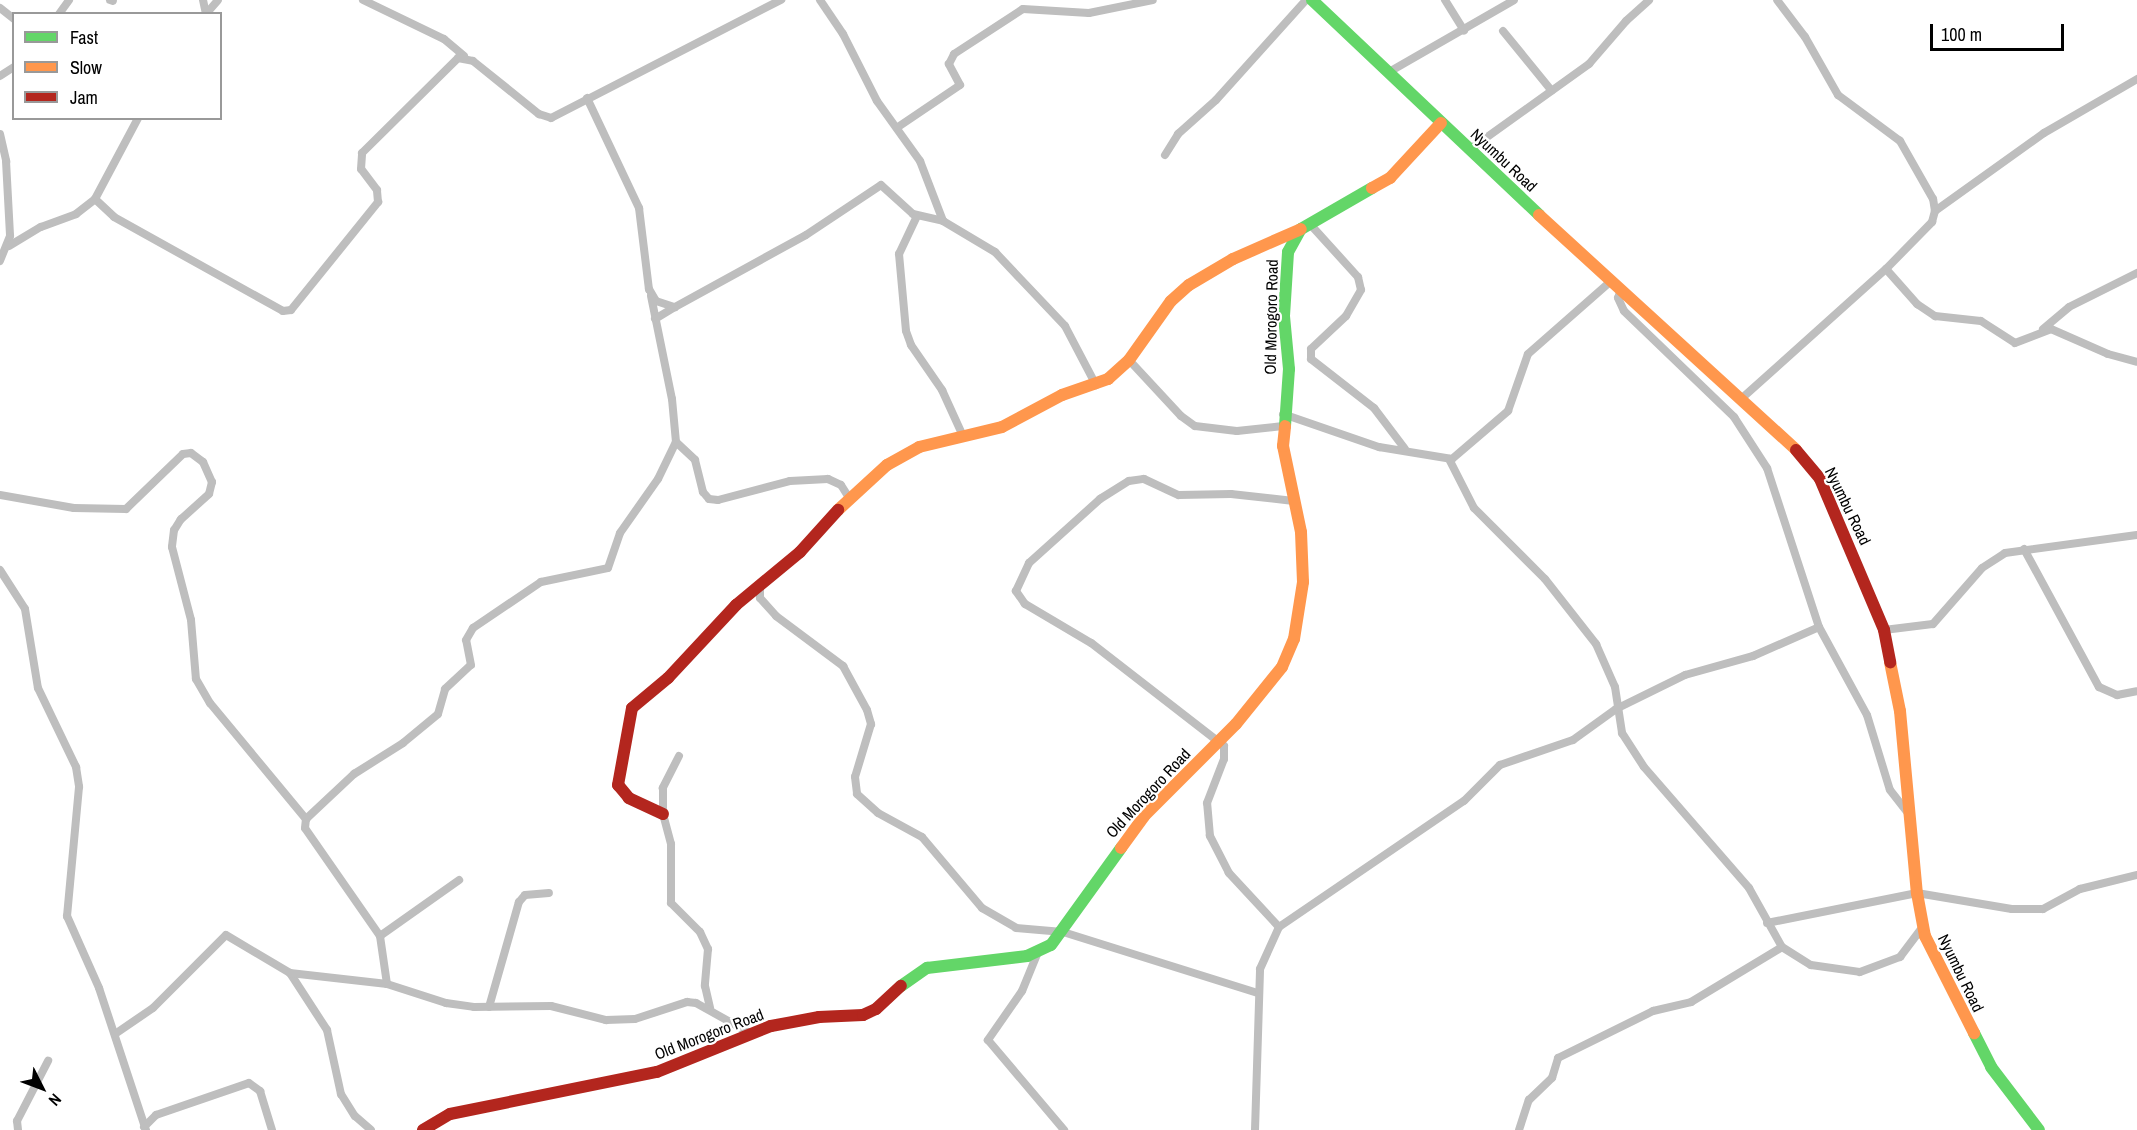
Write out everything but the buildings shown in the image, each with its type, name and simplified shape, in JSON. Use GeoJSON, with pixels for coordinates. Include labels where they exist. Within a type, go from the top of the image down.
{"type":"FeatureCollection","features":[{"type":"Feature","properties":{"kind":"street"},"geometry":{"type":"LineString","coordinates":[[208,12],[218,0]]}},
{"type":"Feature","properties":{"kind":"street"},"geometry":{"type":"LineString","coordinates":[[363,0],[444,39],[545,116],[560,115],[587,98],[781,0]]}},
{"type":"Feature","properties":{"kind":"street"},"geometry":{"type":"LineString","coordinates":[[820,0],[843,34],[877,101],[898,127],[930,182],[943,222]]}},
{"type":"Feature","properties":{"kind":"street"},"geometry":{"type":"LineString","coordinates":[[898,127],[960,85],[950,64],[954,54],[1023,9],[1089,14],[1153,0]]}},
{"type":"Feature","properties":{"kind":"street"},"geometry":{"type":"LineString","coordinates":[[1445,0],[1464,31]]}},
{"type":"Feature","properties":{"kind":"street"},"geometry":{"type":"LineString","coordinates":[[1389,72],[1464,31],[1514,0]]}},
{"type":"Feature","properties":{"kind":"street"},"geometry":{"type":"LineString","coordinates":[[1469,150],[1589,64],[1626,21],[1649,0]]}},
{"type":"Feature","properties":{"kind":"street"},"geometry":{"type":"LineString","coordinates":[[1741,399],[1886,269],[1932,222],[1935,211],[1933,199],[1900,141],[1838,95],[1805,37],[1777,0]]}},
{"type":"Feature","properties":{"kind":"street"},"geometry":{"type":"LineString","coordinates":[[1165,155],[1178,134],[1216,100],[1314,1]]}},
{"type":"Feature","properties":{"kind":"street","name":"Nyumbu Road"},"geometry":{"type":"LineString","coordinates":[[1314,1],[1469,150],[1792,446],[1820,479],[1884,630],[1899,711],[1922,928],[1955,1001],[1991,1067],[2039,1130]]}},
{"type":"Feature","properties":{"kind":"street"},"geometry":{"type":"LineString","coordinates":[[0,8],[12,17]]}},
{"type":"Feature","properties":{"kind":"street"},"geometry":{"type":"LineString","coordinates":[[1503,31],[1552,91]]}},
{"type":"Feature","properties":{"kind":"street"},"geometry":{"type":"LineString","coordinates":[[95,199],[114,217],[283,310],[291,310],[378,201],[377,190],[361,169],[362,153],[402,118],[450,64],[464,56]]}},
{"type":"Feature","properties":{"kind":"street"},"geometry":{"type":"LineString","coordinates":[[1935,211],[2044,133],[2137,79]]}},
{"type":"Feature","properties":{"kind":"street"},"geometry":{"type":"LineString","coordinates":[[387,984],[380,936],[305,828],[306,819],[354,774],[403,743],[438,714],[445,689],[471,666],[466,640],[473,628],[541,582],[608,568],[620,532],[658,479],[676,442],[672,399],[651,296],[639,208],[587,98]]}},
{"type":"Feature","properties":{"kind":"street"},"geometry":{"type":"LineString","coordinates":[[0,261],[9,246],[41,227],[76,214],[95,199],[137,120]]}},
{"type":"Feature","properties":{"kind":"street"},"geometry":{"type":"LineString","coordinates":[[663,814],[629,798],[618,785],[632,708],[668,678],[736,605],[760,589],[800,552],[849,498],[887,465],[911,451],[1002,427],[1062,395],[1096,385],[1129,360],[1171,300],[1189,285],[1233,259],[1305,226],[1390,178],[1441,123]]}},
{"type":"Feature","properties":{"kind":"street"},"geometry":{"type":"LineString","coordinates":[[0,134],[6,161],[9,246]]}},
{"type":"Feature","properties":{"kind":"street"},"geometry":{"type":"LineString","coordinates":[[655,319],[806,235],[877,186],[884,187],[917,216],[943,222],[980,240],[1038,294],[1071,335],[1096,385]]}},
{"type":"Feature","properties":{"kind":"street"},"geometry":{"type":"LineString","coordinates":[[917,216],[899,254],[906,331],[910,345],[942,390],[963,436]]}},
{"type":"Feature","properties":{"kind":"street"},"geometry":{"type":"LineString","coordinates":[[1305,226],[1358,277],[1361,291],[1346,316],[1311,349],[1311,359],[1374,408],[1405,448]]}},
{"type":"Feature","properties":{"kind":"street","name":"Old Morogoro Road"},"geometry":{"type":"LineString","coordinates":[[423,1130],[450,1114],[657,1072],[750,1033],[819,1017],[863,1016],[882,1005],[911,976],[927,968],[1038,952],[1063,932],[1114,855],[1144,816],[1220,742],[1268,687],[1294,639],[1303,582],[1301,532],[1282,446],[1289,351],[1284,316],[1285,271],[1288,252],[1305,226]]}},
{"type":"Feature","properties":{"kind":"street"},"geometry":{"type":"LineString","coordinates":[[1886,269],[1917,304],[1935,316],[1981,321],[2016,343],[2043,329],[2069,307],[2137,273]]}},
{"type":"Feature","properties":{"kind":"street"},"geometry":{"type":"LineString","coordinates":[[1449,459],[1508,411],[1521,370],[1537,344],[1616,285],[1618,298],[1624,310],[1734,417],[1758,453],[1777,495],[1820,627],[1868,715],[1890,790],[1910,816]]}},
{"type":"Feature","properties":{"kind":"street"},"geometry":{"type":"LineString","coordinates":[[651,296],[675,307]]}},
{"type":"Feature","properties":{"kind":"street"},"geometry":{"type":"LineString","coordinates":[[2043,329],[2061,331],[2089,347],[2137,362]]}},
{"type":"Feature","properties":{"kind":"street"},"geometry":{"type":"LineString","coordinates":[[1129,360],[1181,416],[1195,426],[1237,431],[1283,420],[1379,447],[1405,448],[1423,457],[1436,455],[1449,459],[1474,508],[1545,579],[1596,644],[1615,687],[1616,709],[1622,733],[1644,767],[1720,851],[1749,888],[1782,947],[1811,965],[1860,972],[1900,957],[1922,928]]}},
{"type":"Feature","properties":{"kind":"street"},"geometry":{"type":"LineString","coordinates":[[676,442],[695,460],[703,492],[709,499],[718,500],[790,481],[818,479],[835,480],[849,498]]}},
{"type":"Feature","properties":{"kind":"street"},"geometry":{"type":"LineString","coordinates":[[0,495],[74,508],[126,509],[183,454],[191,453],[203,462],[212,482],[209,494],[181,519],[174,530],[172,547],[190,620],[196,679],[210,703],[306,819]]}},
{"type":"Feature","properties":{"kind":"street"},"geometry":{"type":"LineString","coordinates":[[1279,927],[1229,873],[1210,836],[1207,803],[1226,754],[1220,742],[1091,643],[1026,604],[1016,591],[1018,581],[1029,563],[1100,499],[1137,479],[1179,495],[1230,494],[1294,501]]}},
{"type":"Feature","properties":{"kind":"street"},"geometry":{"type":"LineString","coordinates":[[1884,630],[1934,624],[1991,560],[2024,549],[2068,547],[2137,535]]}},
{"type":"Feature","properties":{"kind":"street"},"geometry":{"type":"LineString","coordinates":[[2024,549],[2099,687],[2117,695],[2137,691]]}},
{"type":"Feature","properties":{"kind":"street"},"geometry":{"type":"LineString","coordinates":[[0,570],[25,609],[38,688],[78,776],[67,916],[115,1034],[144,1128]]}},
{"type":"Feature","properties":{"kind":"street"},"geometry":{"type":"LineString","coordinates":[[760,589],[760,598],[776,616],[843,666],[867,711],[871,724],[855,777],[857,794],[878,813],[922,837],[961,888],[1001,922],[1016,928],[1063,932],[1258,993]]}},
{"type":"Feature","properties":{"kind":"street"},"geometry":{"type":"LineString","coordinates":[[1255,1130],[1260,969],[1279,927],[1464,801],[1500,765],[1573,740],[1616,709],[1685,675],[1752,656],[1820,627]]}},
{"type":"Feature","properties":{"kind":"street"},"geometry":{"type":"LineString","coordinates":[[680,756],[663,788],[663,814],[671,844],[671,903],[700,932],[708,949],[705,986],[710,1008]]}},
{"type":"Feature","properties":{"kind":"street"},"geometry":{"type":"LineString","coordinates":[[1767,923],[1917,893],[2012,909],[2043,909],[2080,889],[2137,875]]}},
{"type":"Feature","properties":{"kind":"street"},"geometry":{"type":"LineString","coordinates":[[380,936],[459,880]]}},
{"type":"Feature","properties":{"kind":"street"},"geometry":{"type":"LineString","coordinates":[[489,1007],[519,902],[525,895],[549,894]]}},
{"type":"Feature","properties":{"kind":"street"},"geometry":{"type":"LineString","coordinates":[[115,1034],[153,1008],[226,935],[290,973],[387,984],[446,1003],[489,1007],[551,1006],[606,1020],[635,1019],[687,1002],[710,1008],[750,1033]]}},
{"type":"Feature","properties":{"kind":"street"},"geometry":{"type":"LineString","coordinates":[[1519,1130],[1529,1100],[1552,1078],[1558,1058],[1653,1011],[1691,1002],[1782,947]]}},
{"type":"Feature","properties":{"kind":"street"},"geometry":{"type":"LineString","coordinates":[[1038,952],[1022,991],[988,1040],[1064,1130]]}},
{"type":"Feature","properties":{"kind":"street"},"geometry":{"type":"LineString","coordinates":[[290,973],[327,1030],[340,1094],[355,1116],[371,1130]]}},
{"type":"Feature","properties":{"kind":"street"},"geometry":{"type":"LineString","coordinates":[[18,1130],[17,1121],[48,1061]]}},
{"type":"Feature","properties":{"kind":"street"},"geometry":{"type":"LineString","coordinates":[[144,1128],[156,1115],[249,1083],[260,1091],[272,1130]]}},
{"type":"Feature","properties":{"kind":"traffic: fast"},"geometry":{"type":"LineString","coordinates":[[1312,0],[1539,215]]}},
{"type":"Feature","properties":{"kind":"traffic: fast"},"geometry":{"type":"LineString","coordinates":[[1285,426],[1289,369],[1284,316],[1288,252],[1301,229],[1372,188]]}},
{"type":"Feature","properties":{"kind":"traffic: fast"},"geometry":{"type":"LineString","coordinates":[[901,986],[927,968],[1027,956],[1051,945],[1121,848]]}},
{"type":"Feature","properties":{"kind":"traffic: fast"},"geometry":{"type":"LineString","coordinates":[[1974,1033],[1991,1067],[2039,1130]]}},
{"type":"Feature","properties":{"kind":"traffic: slow"},"geometry":{"type":"LineString","coordinates":[[1372,188],[1390,178],[1441,123]]}},
{"type":"Feature","properties":{"kind":"traffic: slow"},"geometry":{"type":"LineString","coordinates":[[1539,215],[1796,450]]}},
{"type":"Feature","properties":{"kind":"traffic: slow"},"geometry":{"type":"LineString","coordinates":[[838,510],[887,465],[919,447],[1002,427],[1062,395],[1108,379],[1129,360],[1171,301],[1189,285],[1233,259],[1301,229]]}},
{"type":"Feature","properties":{"kind":"traffic: slow"},"geometry":{"type":"LineString","coordinates":[[1121,848],[1144,816],[1236,724],[1282,667],[1294,639],[1303,582],[1301,532],[1283,446],[1285,426]]}},
{"type":"Feature","properties":{"kind":"traffic: slow"},"geometry":{"type":"LineString","coordinates":[[1890,662],[1900,711],[1917,893],[1925,936],[1974,1033]]}},
{"type":"Feature","properties":{"kind":"traffic: jam"},"geometry":{"type":"LineString","coordinates":[[1796,450],[1820,479],[1884,630],[1890,662]]}},
{"type":"Feature","properties":{"kind":"traffic: jam"},"geometry":{"type":"LineString","coordinates":[[663,814],[629,798],[618,785],[632,708],[668,678],[736,605],[800,552],[838,510]]}},
{"type":"Feature","properties":{"kind":"traffic: jam"},"geometry":{"type":"LineString","coordinates":[[423,1130],[450,1114],[657,1072],[771,1026],[819,1017],[863,1015],[876,1009],[901,986]]}}]}
